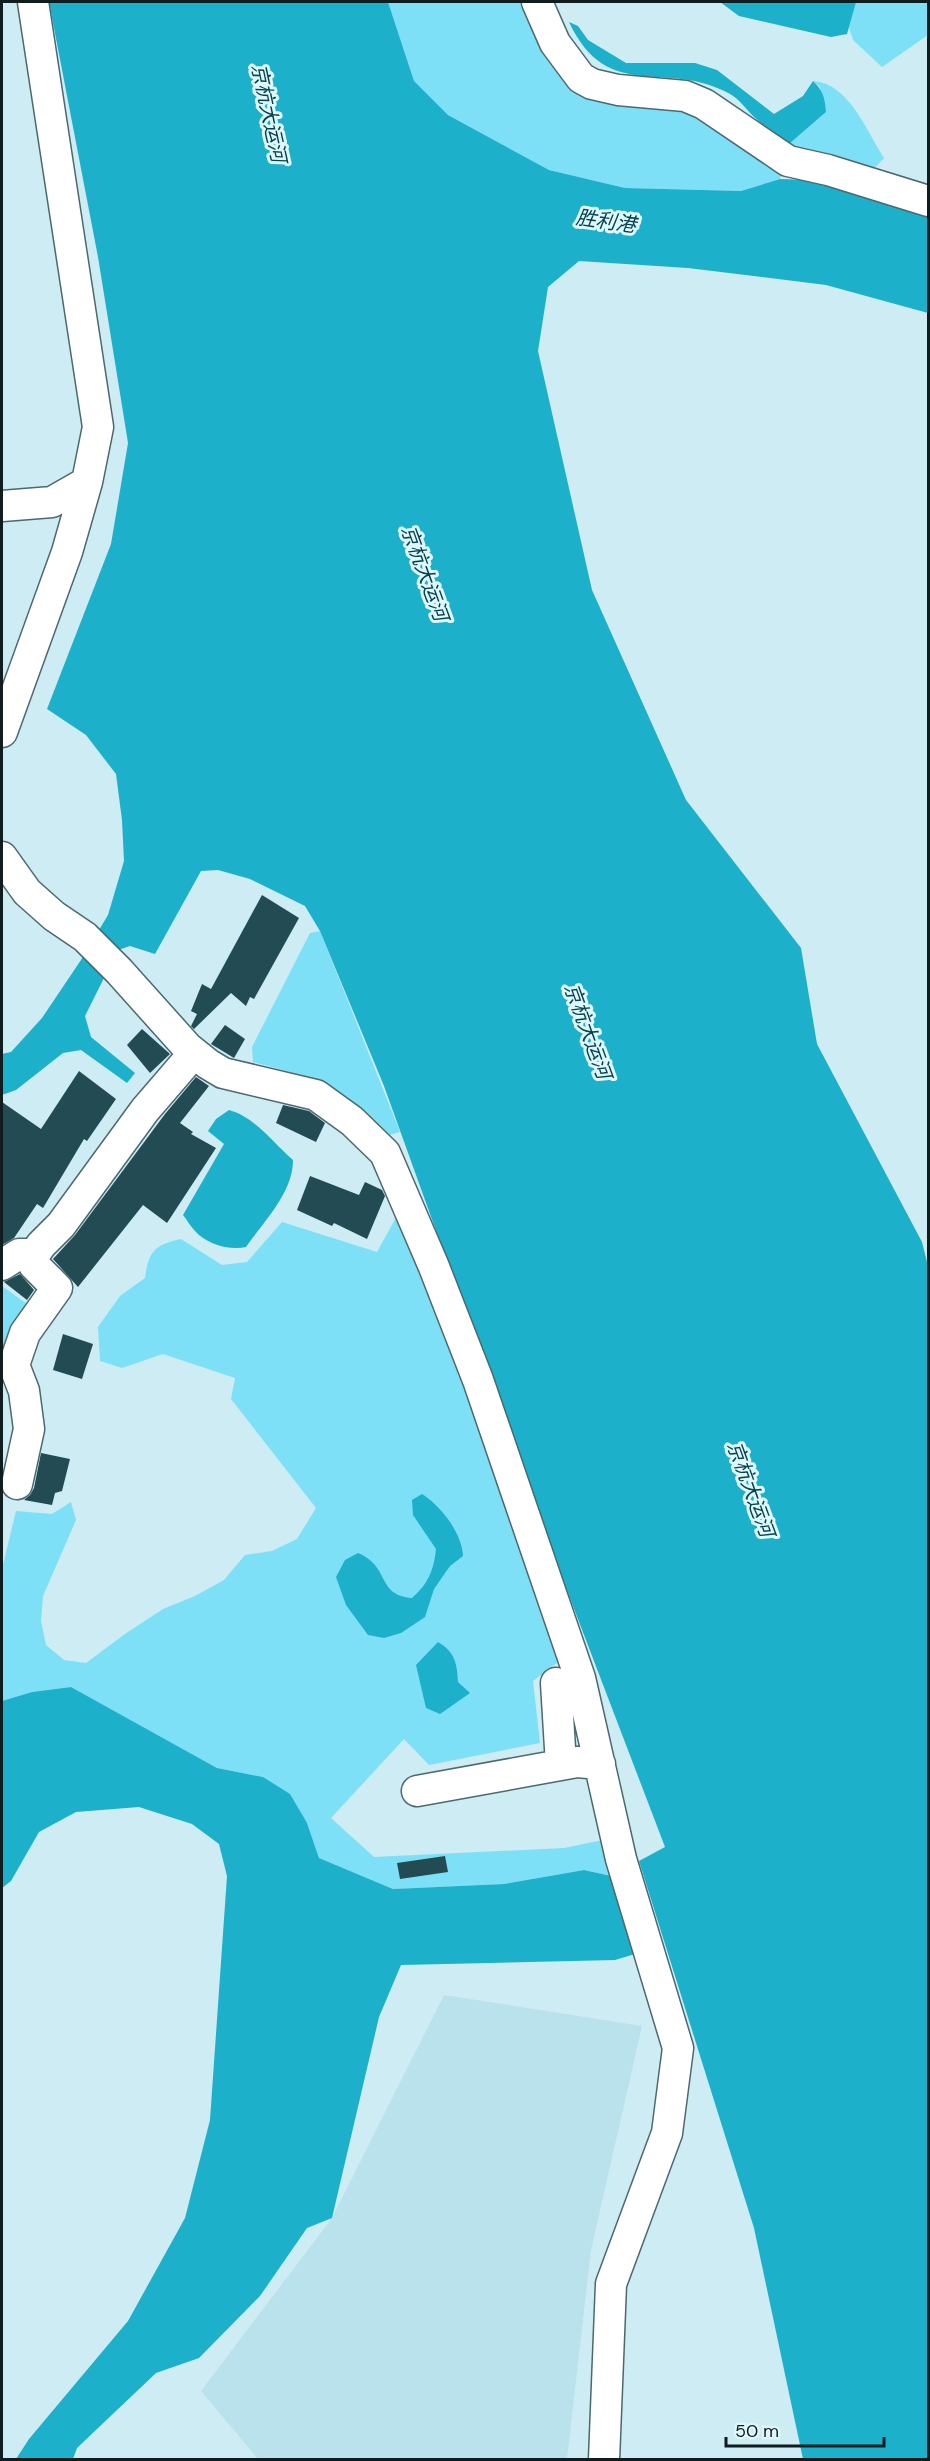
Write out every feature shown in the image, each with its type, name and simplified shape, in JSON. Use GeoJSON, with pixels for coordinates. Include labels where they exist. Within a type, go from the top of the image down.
{"type":"FeatureCollection","features":[{"type":"Feature","properties":{"kind":"street"},"geometry":{"type":"LineString","coordinates":[[2,732],[67,552],[87,482],[98,427],[33,2]]}},
{"type":"Feature","properties":{"kind":"street"},"geometry":{"type":"LineString","coordinates":[[537,2],[555,44],[581,78],[592,84],[618,90],[685,96],[704,104],[788,161],[828,170],[928,201]]}},
{"type":"Feature","properties":{"kind":"street"},"geometry":{"type":"LineString","coordinates":[[2,506],[52,502],[87,482]]}},
{"type":"Feature","properties":{"kind":"street"},"geometry":{"type":"LineString","coordinates":[[2,857],[27,892],[54,916],[85,937],[194,1053],[223,1073],[316,1095],[352,1121],[385,1154],[435,1268],[478,1380],[580,1678],[621,1859],[678,2048],[667,2133],[611,2284],[604,2460]]}},
{"type":"Feature","properties":{"kind":"street"},"geometry":{"type":"LineString","coordinates":[[17,1485],[29,1429],[24,1391],[14,1365],[24,1333],[57,1288],[34,1265],[35,1254],[61,1225],[145,1110],[194,1053]]}},
{"type":"Feature","properties":{"kind":"street"},"geometry":{"type":"LineString","coordinates":[[2,1265],[19,1254],[35,1254]]}},
{"type":"Feature","properties":{"kind":"street"},"geometry":{"type":"LineString","coordinates":[[556,1683],[561,1765]]}},
{"type":"Feature","properties":{"kind":"street"},"geometry":{"type":"LineString","coordinates":[[417,1791],[578,1762],[600,1764]]}},
{"type":"Feature","properties":{"kind":"shaded area"},"geometry":{"type":"Polygon","coordinates":[[[388,2],[524,2],[559,69],[688,108],[782,171],[780,179],[741,191],[625,188],[549,170],[448,115],[414,81],[388,2]]]}},
{"type":"Feature","properties":{"kind":"shaded area"},"geometry":{"type":"Polygon","coordinates":[[[841,2],[928,2],[928,35],[882,67],[853,40],[841,2]]]}},
{"type":"Feature","properties":{"kind":"shaded area"},"geometry":{"type":"Polygon","coordinates":[[[813,81],[837,90],[856,110],[884,158],[870,173],[819,159],[789,144],[826,112],[820,87],[813,81]]]}},
{"type":"Feature","properties":{"kind":"shaded area"},"geometry":{"type":"Polygon","coordinates":[[[320,931],[400,1132],[382,1137],[319,1080],[253,1062],[252,1047],[310,933],[320,931]]]}},
{"type":"Feature","properties":{"kind":"shaded area"},"geometry":{"type":"Polygon","coordinates":[[[398,1214],[460,1365],[512,1527],[561,1660],[533,1681],[540,1743],[429,1765],[404,1739],[331,1818],[374,1857],[564,1848],[603,1840],[634,1881],[584,1870],[504,1884],[393,1889],[319,1858],[307,1823],[263,1777],[217,1768],[71,1687],[32,1692],[2,1701],[2,1569],[16,1511],[52,1514],[71,1502],[76,1520],[43,1596],[41,1621],[46,1645],[64,1660],[86,1663],[163,1609],[195,1596],[224,1580],[245,1555],[272,1551],[297,1539],[316,1508],[231,1399],[235,1378],[163,1354],[122,1368],[100,1361],[98,1327],[120,1296],[145,1278],[154,1251],[165,1244],[181,1239],[222,1265],[247,1262],[282,1222],[377,1252],[398,1214]]]}},
{"type":"Feature","properties":{"kind":"shaded area"},"geometry":{"type":"Polygon","coordinates":[[[2,1286],[34,1309],[2,1366],[2,1286]]]}},
{"type":"Feature","properties":{"kind":"shaded area"},"geometry":{"type":"Polygon","coordinates":[[[444,1995],[642,2026],[591,2250],[567,2459],[258,2459],[201,2391],[332,2218],[444,1995]]]}},
{"type":"Feature","properties":{"kind":"water"},"geometry":{"type":"Polygon","coordinates":[[[49,2],[388,2],[414,81],[448,115],[549,170],[625,188],[741,191],[780,179],[839,181],[928,208],[928,313],[826,285],[688,268],[579,261],[548,287],[538,351],[592,590],[686,800],[801,948],[817,1044],[922,1242],[928,1266],[928,2459],[803,2459],[754,2228],[639,1861],[665,1847],[539,1517],[384,1086],[320,931],[305,906],[250,879],[218,870],[201,871],[155,954],[130,946],[118,950],[85,1016],[91,1037],[135,1073],[127,1083],[81,1050],[63,1053],[16,1090],[2,1095],[2,1054],[11,1052],[42,1018],[81,960],[108,915],[124,861],[116,774],[86,735],[47,709],[111,544],[128,443],[98,257],[49,2]]]}},
{"type":"Feature","properties":{"kind":"water"},"geometry":{"type":"Polygon","coordinates":[[[720,2],[856,2],[847,34],[831,37],[739,16],[720,2]]]}},
{"type":"Feature","properties":{"kind":"water"},"geometry":{"type":"Polygon","coordinates":[[[569,22],[578,26],[588,40],[626,63],[695,63],[717,70],[774,114],[803,96],[813,81],[823,95],[826,112],[789,144],[761,123],[730,94],[706,84],[683,79],[620,72],[602,63],[584,47],[569,22]]]}},
{"type":"Feature","properties":{"kind":"water"},"geometry":{"type":"Polygon","coordinates":[[[229,1110],[255,1124],[293,1160],[292,1172],[283,1195],[246,1247],[240,1248],[205,1240],[183,1215],[224,1144],[208,1131],[216,1119],[229,1110]]]}},
{"type":"Feature","properties":{"kind":"water"},"geometry":{"type":"Polygon","coordinates":[[[422,1494],[443,1513],[455,1529],[463,1556],[450,1566],[434,1589],[425,1617],[401,1633],[384,1638],[368,1635],[346,1605],[336,1577],[345,1560],[358,1553],[375,1566],[393,1592],[412,1598],[418,1593],[434,1564],[436,1549],[413,1515],[412,1500],[422,1494]]]}},
{"type":"Feature","properties":{"kind":"water"},"geometry":{"type":"Polygon","coordinates":[[[438,1642],[452,1654],[456,1664],[458,1682],[470,1693],[440,1714],[426,1708],[416,1665],[438,1642]]]}},
{"type":"Feature","properties":{"kind":"water"},"geometry":{"type":"Polygon","coordinates":[[[71,1687],[217,1768],[263,1777],[290,1794],[307,1823],[319,1858],[393,1889],[504,1884],[584,1870],[634,1881],[655,1948],[615,1960],[401,1965],[379,2017],[332,2218],[307,2228],[260,2296],[199,2358],[156,2373],[77,2448],[73,2459],[16,2459],[29,2439],[128,2321],[185,2218],[210,2120],[227,1876],[219,1844],[192,1824],[139,1807],[76,1812],[39,1832],[11,1881],[2,1888],[2,1701],[32,1692],[71,1687]]]}},
{"type":"Feature","properties":{"kind":"building"},"geometry":{"type":"Polygon","coordinates":[[[262,895],[299,918],[254,999],[250,997],[246,1006],[231,993],[194,1029],[191,1026],[197,1014],[191,1011],[202,984],[211,989],[262,895]]]}},
{"type":"Feature","properties":{"kind":"building"},"geometry":{"type":"Polygon","coordinates":[[[225,1025],[245,1039],[234,1058],[211,1044],[225,1025]]]}},
{"type":"Feature","properties":{"kind":"building"},"geometry":{"type":"Polygon","coordinates":[[[142,1029],[170,1054],[150,1073],[127,1045],[142,1029]]]}},
{"type":"Feature","properties":{"kind":"building"},"geometry":{"type":"Polygon","coordinates":[[[79,1071],[116,1099],[87,1141],[84,1139],[43,1208],[37,1204],[14,1238],[2,1245],[2,1102],[41,1129],[79,1071]]]}},
{"type":"Feature","properties":{"kind":"building"},"geometry":{"type":"Polygon","coordinates":[[[196,1077],[209,1086],[180,1123],[193,1132],[191,1134],[216,1148],[167,1223],[143,1205],[78,1287],[53,1259],[75,1235],[165,1114],[196,1077]]]}},
{"type":"Feature","properties":{"kind":"building"},"geometry":{"type":"Polygon","coordinates":[[[283,1105],[309,1111],[325,1123],[316,1142],[276,1123],[283,1105]]]}},
{"type":"Feature","properties":{"kind":"building"},"geometry":{"type":"Polygon","coordinates":[[[310,1176],[359,1195],[365,1182],[382,1190],[385,1196],[367,1239],[334,1223],[332,1226],[297,1210],[310,1176]]]}},
{"type":"Feature","properties":{"kind":"building"},"geometry":{"type":"Polygon","coordinates":[[[20,1274],[34,1290],[27,1300],[4,1282],[20,1274]]]}},
{"type":"Feature","properties":{"kind":"building"},"geometry":{"type":"Polygon","coordinates":[[[63,1334],[93,1344],[82,1379],[53,1370],[63,1334]]]}},
{"type":"Feature","properties":{"kind":"building"},"geometry":{"type":"Polygon","coordinates":[[[41,1453],[70,1459],[62,1491],[55,1493],[52,1505],[24,1500],[34,1488],[41,1453]]]}},
{"type":"Feature","properties":{"kind":"building"},"geometry":{"type":"Polygon","coordinates":[[[445,1856],[448,1872],[400,1879],[397,1863],[445,1856]]]}},
{"type":"Feature","properties":{"kind":"water label","name":"京杭大运河"},"geometry":{"type":"Point","coordinates":[269,113]}},
{"type":"Feature","properties":{"kind":"water label","name":"胜利港"},"geometry":{"type":"Point","coordinates":[606,221]}},
{"type":"Feature","properties":{"kind":"water label","name":"京杭大运河"},"geometry":{"type":"Point","coordinates":[425,573]}},
{"type":"Feature","properties":{"kind":"water label","name":"京杭大运河"},"geometry":{"type":"Point","coordinates":[588,1031]}},
{"type":"Feature","properties":{"kind":"water label","name":"京杭大运河"},"geometry":{"type":"Point","coordinates":[751,1489]}}]}
